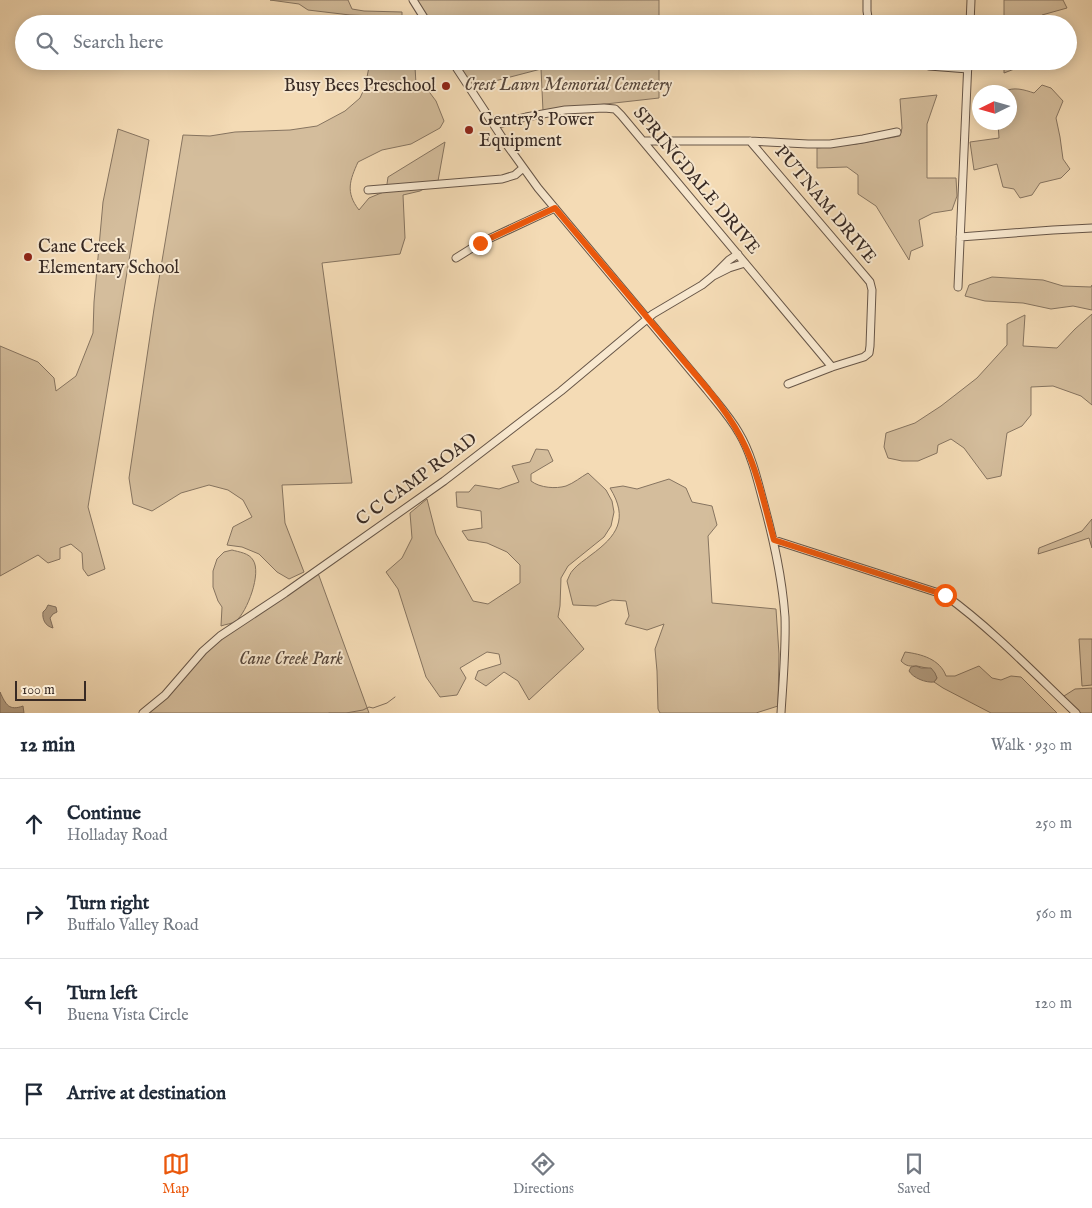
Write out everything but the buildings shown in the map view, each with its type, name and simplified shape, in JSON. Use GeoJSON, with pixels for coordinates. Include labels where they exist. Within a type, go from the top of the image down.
{"type":"FeatureCollection","features":[{"type":"Feature","properties":{"kind":"street"},"geometry":{"type":"LineString","coordinates":[[413,0],[422,15]]}},
{"type":"Feature","properties":{"kind":"street"},"geometry":{"type":"LineString","coordinates":[[867,0],[867,15]]}},
{"type":"Feature","properties":{"kind":"street"},"geometry":{"type":"LineString","coordinates":[[970,15],[971,0]]}},
{"type":"Feature","properties":{"kind":"street"},"geometry":{"type":"LineString","coordinates":[[458,70],[523,168],[648,318],[726,414],[739,433],[755,472],[774,540],[782,588],[785,620],[781,713]]}},
{"type":"Feature","properties":{"kind":"street"},"geometry":{"type":"LineString","coordinates":[[958,287],[968,70]]}},
{"type":"Feature","properties":{"kind":"street","name":"SPRINGDALE DRIVE"},"geometry":{"type":"LineString","coordinates":[[494,125],[565,110],[615,109],[832,367]]}},
{"type":"Feature","properties":{"kind":"street"},"geometry":{"type":"LineString","coordinates":[[643,141],[750,141],[830,144],[863,140],[897,132]]}},
{"type":"Feature","properties":{"kind":"street","name":"PUTNAM DRIVE"},"geometry":{"type":"LineString","coordinates":[[750,141],[870,282],[872,290],[869,353],[864,357],[788,384]]}},
{"type":"Feature","properties":{"kind":"street"},"geometry":{"type":"LineString","coordinates":[[368,190],[502,179],[515,175],[523,168]]}},
{"type":"Feature","properties":{"kind":"street"},"geometry":{"type":"LineString","coordinates":[[456,258],[480,243],[555,208]]}},
{"type":"Feature","properties":{"kind":"street"},"geometry":{"type":"LineString","coordinates":[[960,237],[1092,228]]}},
{"type":"Feature","properties":{"kind":"street"},"geometry":{"type":"LineString","coordinates":[[714,276],[738,254]]}},
{"type":"Feature","properties":{"kind":"street"},"geometry":{"type":"LineString","coordinates":[[714,276],[729,268],[745,263]]}},
{"type":"Feature","properties":{"kind":"street","name":"C C CAMP ROAD"},"geometry":{"type":"LineString","coordinates":[[143,713],[165,695],[220,636],[285,593],[444,480],[561,391],[661,308],[714,276]]}},
{"type":"Feature","properties":{"kind":"street"},"geometry":{"type":"LineString","coordinates":[[774,540],[945,595],[963,608],[1007,647],[1076,713]]}},
{"type":"Feature","properties":{"kind":"green space"},"geometry":{"type":"Polygon","coordinates":[[[270,0],[348,0],[352,9],[402,12],[402,15],[350,15],[308,10],[299,4],[270,0]]]}},
{"type":"Feature","properties":{"kind":"green space","name":"Crest Lawn Memorial Cemetery"},"geometry":{"type":"Polygon","coordinates":[[[415,0],[659,0],[659,15],[425,15],[415,0]]]}},
{"type":"Feature","properties":{"kind":"green space"},"geometry":{"type":"Polygon","coordinates":[[[1004,0],[1063,0],[1067,8],[1042,15],[1004,15],[1004,0]]]}},
{"type":"Feature","properties":{"kind":"green space"},"geometry":{"type":"Polygon","coordinates":[[[368,70],[415,70],[416,84],[424,85],[436,101],[444,121],[440,128],[411,144],[382,150],[358,162],[351,180],[350,192],[359,210],[369,198],[386,191],[388,177],[445,142],[438,181],[420,191],[403,195],[405,238],[400,254],[322,263],[352,483],[282,485],[285,523],[304,572],[289,579],[277,572],[259,554],[242,547],[227,545],[233,527],[252,517],[243,500],[228,490],[209,485],[181,493],[152,511],[133,504],[129,478],[154,309],[183,135],[210,136],[235,132],[290,130],[317,126],[345,111],[360,98],[365,87],[368,70]]]}},
{"type":"Feature","properties":{"kind":"green space","name":"Crest Lawn Memorial Cemetery"},"geometry":{"type":"Polygon","coordinates":[[[461,70],[537,70],[472,87],[461,70]]]}},
{"type":"Feature","properties":{"kind":"green space","name":"Crest Lawn Memorial Cemetery"},"geometry":{"type":"Polygon","coordinates":[[[541,70],[659,70],[659,98],[543,111],[541,70]]]}},
{"type":"Feature","properties":{"kind":"green space"},"geometry":{"type":"Polygon","coordinates":[[[1042,85],[1051,88],[1063,101],[1056,118],[1063,159],[1070,169],[1061,178],[1040,183],[1032,195],[1020,198],[1014,189],[1003,187],[997,164],[974,170],[970,142],[999,138],[998,130],[1017,130],[1017,89],[1034,93],[1042,85]]]}},
{"type":"Feature","properties":{"kind":"green space"},"geometry":{"type":"Polygon","coordinates":[[[937,95],[927,124],[927,178],[956,178],[957,196],[952,210],[933,213],[919,220],[923,246],[911,251],[909,260],[876,206],[858,194],[858,175],[847,167],[817,168],[817,148],[856,144],[900,136],[902,128],[900,99],[937,95]]]}},
{"type":"Feature","properties":{"kind":"green space"},"geometry":{"type":"Polygon","coordinates":[[[118,129],[149,140],[88,507],[105,569],[88,576],[83,569],[82,553],[71,544],[60,548],[60,559],[48,563],[38,555],[0,576],[0,346],[38,362],[54,378],[56,391],[76,376],[93,333],[103,202],[118,129]]]}},
{"type":"Feature","properties":{"kind":"green space"},"geometry":{"type":"Polygon","coordinates":[[[992,277],[1043,280],[1063,286],[1091,287],[1092,285],[1092,310],[1073,306],[1051,309],[1023,303],[985,301],[965,296],[969,285],[992,277]]]}},
{"type":"Feature","properties":{"kind":"green space"},"geometry":{"type":"Polygon","coordinates":[[[1092,314],[1092,405],[1081,396],[1053,386],[1031,387],[1031,415],[1022,426],[1007,433],[1001,476],[987,479],[964,448],[951,439],[938,445],[937,453],[918,461],[902,461],[888,458],[884,447],[886,433],[915,423],[941,406],[977,378],[1007,345],[1007,324],[1025,315],[1023,346],[1057,348],[1092,314]]]}},
{"type":"Feature","properties":{"kind":"green space"},"geometry":{"type":"Polygon","coordinates":[[[536,449],[548,450],[553,461],[531,474],[531,481],[553,488],[562,487],[588,473],[606,490],[612,501],[614,512],[611,526],[604,537],[568,566],[561,578],[558,617],[584,649],[529,700],[518,681],[504,672],[486,686],[475,679],[478,671],[501,664],[499,654],[487,652],[460,668],[466,678],[457,695],[440,697],[426,677],[398,589],[386,572],[402,558],[412,538],[410,513],[427,499],[436,534],[473,601],[488,604],[520,583],[520,565],[507,552],[487,543],[468,540],[462,531],[482,528],[481,511],[457,507],[456,492],[469,492],[475,485],[499,489],[519,482],[512,466],[530,462],[536,449]]]}},
{"type":"Feature","properties":{"kind":"green space"},"geometry":{"type":"Polygon","coordinates":[[[669,479],[686,488],[692,502],[712,506],[717,525],[708,536],[712,603],[776,609],[779,654],[778,706],[756,713],[660,713],[658,709],[655,649],[664,624],[647,630],[625,624],[629,616],[626,601],[612,600],[596,606],[573,605],[567,581],[570,574],[608,541],[617,526],[619,509],[610,488],[623,486],[637,489],[669,479]]]}},
{"type":"Feature","properties":{"kind":"green space"},"geometry":{"type":"Polygon","coordinates":[[[1092,519],[1092,548],[1089,538],[1038,554],[1039,548],[1082,531],[1092,519]]]}},
{"type":"Feature","properties":{"kind":"green space"},"geometry":{"type":"Polygon","coordinates":[[[232,550],[246,554],[253,560],[256,574],[245,610],[236,621],[221,626],[222,607],[213,587],[213,571],[217,559],[224,552],[232,550]]]}},
{"type":"Feature","properties":{"kind":"green space","name":"Cane Creek Park"},"geometry":{"type":"Polygon","coordinates":[[[318,573],[369,713],[147,713],[214,644],[318,573]]]}},
{"type":"Feature","properties":{"kind":"green space"},"geometry":{"type":"Polygon","coordinates":[[[1079,639],[1092,639],[1092,685],[1082,686],[1079,639]]]}},
{"type":"Feature","properties":{"kind":"green space"},"geometry":{"type":"Polygon","coordinates":[[[905,652],[917,654],[935,661],[946,676],[955,676],[979,666],[992,678],[1001,680],[1011,676],[1021,677],[1057,713],[991,713],[934,682],[937,678],[931,669],[905,664],[901,661],[905,652]]]}},
{"type":"Feature","properties":{"kind":"green space"},"geometry":{"type":"Polygon","coordinates":[[[1092,688],[1092,713],[1081,713],[1064,696],[1075,689],[1092,688]]]}},
{"type":"Feature","properties":{"kind":"shaded area"},"geometry":{"type":"Polygon","coordinates":[[[48,605],[56,607],[57,612],[50,618],[53,628],[46,624],[43,617],[43,612],[48,605]]]}},
{"type":"Feature","properties":{"kind":"shaded area"},"geometry":{"type":"Polygon","coordinates":[[[911,667],[931,668],[937,678],[934,682],[931,682],[917,678],[909,671],[911,667]]]}},
{"type":"Feature","properties":{"kind":"shaded area"},"geometry":{"type":"Polygon","coordinates":[[[0,692],[8,706],[14,708],[23,706],[24,713],[0,713],[0,692]]]}},
{"type":"Feature","properties":{"kind":"waterway"},"geometry":{"type":"LineString","coordinates":[[329,713],[346,713],[369,707],[373,708],[387,703],[395,697]]}},
{"type":"Feature","properties":{"kind":"place","name":"Busy Bees Preschool"},"geometry":{"type":"Point","coordinates":[446,86]}},
{"type":"Feature","properties":{"kind":"place","name":"Gentry's Power Equipment"},"geometry":{"type":"Point","coordinates":[469,130]}},
{"type":"Feature","properties":{"kind":"place","name":"Cane Creek Elementary School"},"geometry":{"type":"Point","coordinates":[28,257]}},
{"type":"Feature","properties":{"kind":"route"},"geometry":{"type":"LineString","coordinates":[[480,243],[555,208],[707,390],[739,433],[755,472],[774,540],[945,595]]}}]}
